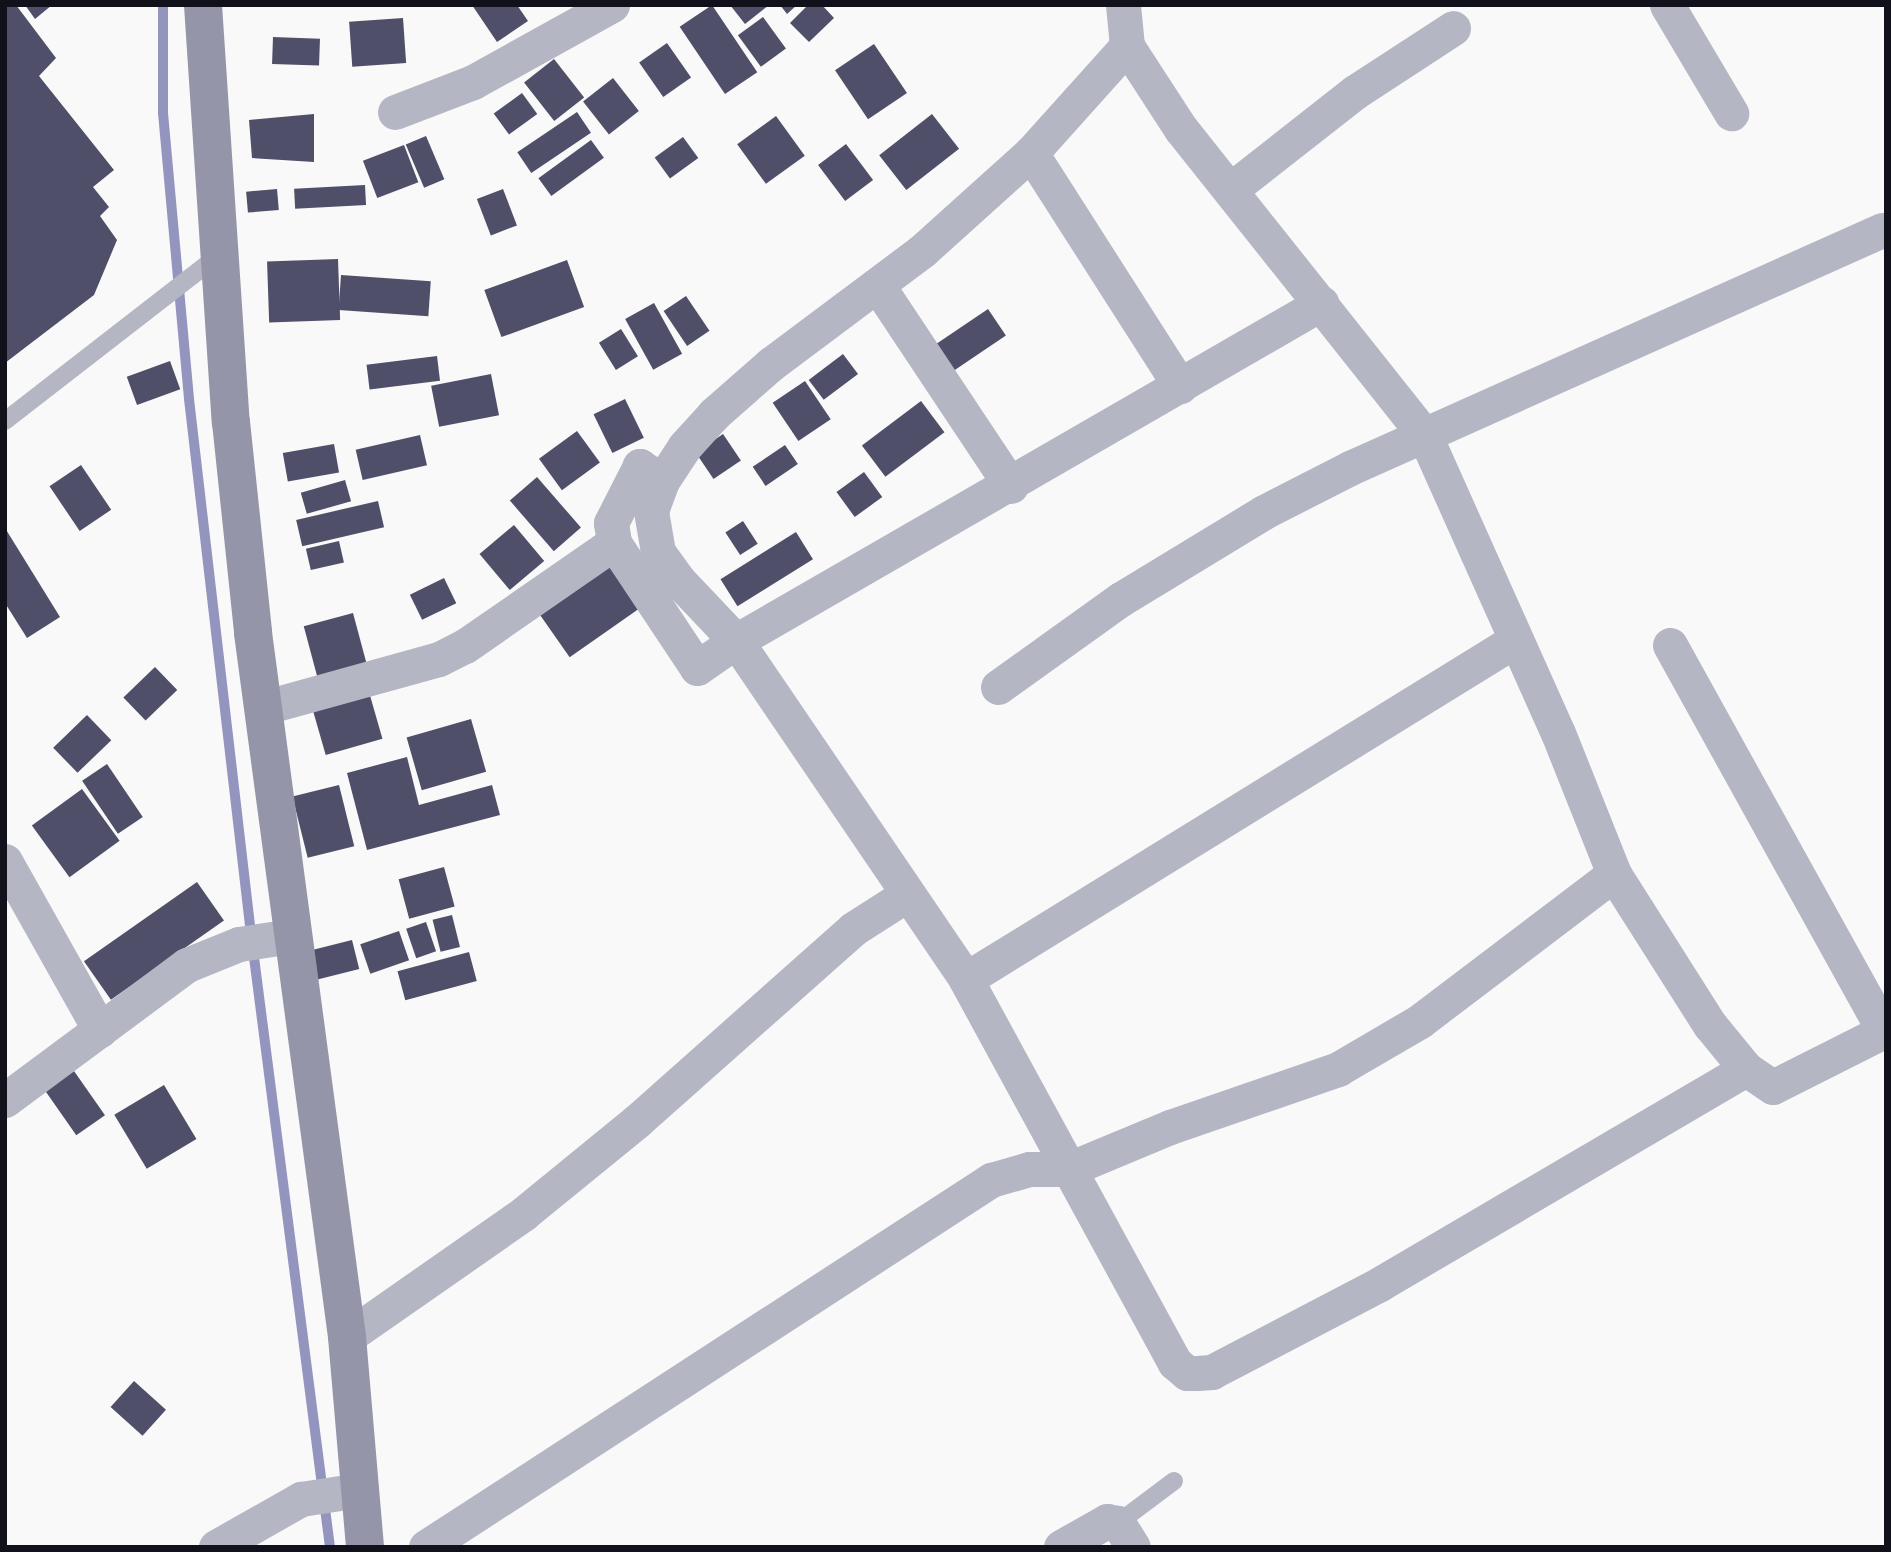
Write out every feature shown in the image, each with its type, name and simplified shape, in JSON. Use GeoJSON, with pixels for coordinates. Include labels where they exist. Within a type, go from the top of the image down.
{"type":"FeatureCollection","features":[{"type":"Feature","properties":{"kind":"street"},"geometry":{"type":"LineString","coordinates":[[203,5],[222,252],[231,422],[290,936],[346,1337],[351,1492],[365,1547]]}},
{"type":"Feature","properties":{"kind":"street"},"geometry":{"type":"LineString","coordinates":[[395,112],[473,82],[612,5]]}},
{"type":"Feature","properties":{"kind":"street"},"geometry":{"type":"LineString","coordinates":[[1123,5],[1127,46],[1181,129],[1322,303],[1425,436],[1514,641],[1558,733],[1614,874],[1710,1025],[1746,1069],[1773,1087],[1886,1030]]}},
{"type":"Feature","properties":{"kind":"street"},"geometry":{"type":"LineString","coordinates":[[1667,5],[1731,113]]}},
{"type":"Feature","properties":{"kind":"street"},"geometry":{"type":"LineString","coordinates":[[1230,190],[1355,92],[1453,28]]}},
{"type":"Feature","properties":{"kind":"street"},"geometry":{"type":"LineString","coordinates":[[1127,46],[1031,153],[878,286],[771,364],[714,414],[684,446],[662,481],[651,511],[659,552],[679,581],[736,641],[966,979],[1175,1363],[1187,1373],[1212,1371],[1380,1284],[1746,1069]]}},
{"type":"Feature","properties":{"kind":"street"},"geometry":{"type":"LineString","coordinates":[[1031,153],[1180,386]]}},
{"type":"Feature","properties":{"kind":"street"},"geometry":{"type":"LineString","coordinates":[[998,687],[1122,599],[1264,512],[1425,436],[1884,233]]}},
{"type":"Feature","properties":{"kind":"street"},"geometry":{"type":"LineString","coordinates":[[878,286],[1011,486]]}},
{"type":"Feature","properties":{"kind":"street"},"geometry":{"type":"LineString","coordinates":[[662,481],[640,466],[611,523],[614,543],[697,668],[736,641],[1011,486],[1322,303]]}},
{"type":"Feature","properties":{"kind":"street"},"geometry":{"type":"LineString","coordinates":[[262,708],[439,659],[466,646],[614,543]]}},
{"type":"Feature","properties":{"kind":"street"},"geometry":{"type":"LineString","coordinates":[[966,979],[1514,641]]}},
{"type":"Feature","properties":{"kind":"street"},"geometry":{"type":"LineString","coordinates":[[1670,645],[1876,1016],[1886,1022]]}},
{"type":"Feature","properties":{"kind":"street"},"geometry":{"type":"LineString","coordinates":[[5,861],[100,1030]]}},
{"type":"Feature","properties":{"kind":"street"},"geometry":{"type":"LineString","coordinates":[[426,1547],[991,1180],[1029,1169],[1069,1169],[1170,1127],[1338,1069],[1420,1021],[1614,874]]}},
{"type":"Feature","properties":{"kind":"street"},"geometry":{"type":"LineString","coordinates":[[346,1337],[523,1214],[637,1121],[853,929],[908,894]]}},
{"type":"Feature","properties":{"kind":"street"},"geometry":{"type":"LineString","coordinates":[[5,1100],[187,965],[239,944],[290,936]]}},
{"type":"Feature","properties":{"kind":"street"},"geometry":{"type":"LineString","coordinates":[[216,1547],[301,1499],[351,1492]]}},
{"type":"Feature","properties":{"kind":"street"},"geometry":{"type":"LineString","coordinates":[[1061,1547],[1107,1521],[1125,1535]]}},
{"type":"Feature","properties":{"kind":"lane"},"geometry":{"type":"LineString","coordinates":[[5,421],[222,252]]}},
{"type":"Feature","properties":{"kind":"lane"},"geometry":{"type":"LineString","coordinates":[[1125,1535],[1174,1481]]}},
{"type":"Feature","properties":{"kind":"building"},"geometry":{"type":"Polygon","coordinates":[[[5,5],[16,5],[56,58],[39,76],[114,170],[93,187],[109,207],[100,216],[117,240],[94,295],[5,363],[5,5]]]}},
{"type":"Feature","properties":{"kind":"building"},"geometry":{"type":"Polygon","coordinates":[[[25,5],[52,5],[35,19],[25,5]]]}},
{"type":"Feature","properties":{"kind":"building"},"geometry":{"type":"Polygon","coordinates":[[[472,5],[517,5],[528,21],[497,42],[472,5]]]}},
{"type":"Feature","properties":{"kind":"building"},"geometry":{"type":"Polygon","coordinates":[[[712,5],[757,72],[725,94],[680,27],[712,5]]]}},
{"type":"Feature","properties":{"kind":"building"},"geometry":{"type":"Polygon","coordinates":[[[730,5],[769,5],[745,24],[730,5]]]}},
{"type":"Feature","properties":{"kind":"building"},"geometry":{"type":"Polygon","coordinates":[[[780,5],[797,5],[787,14],[780,5]]]}},
{"type":"Feature","properties":{"kind":"building"},"geometry":{"type":"Polygon","coordinates":[[[808,5],[822,5],[834,18],[809,42],[790,23],[808,5]]]}},
{"type":"Feature","properties":{"kind":"building"},"geometry":{"type":"Polygon","coordinates":[[[763,17],[786,49],[761,67],[738,35],[763,17]]]}},
{"type":"Feature","properties":{"kind":"building"},"geometry":{"type":"Polygon","coordinates":[[[403,18],[406,63],[352,67],[349,22],[403,18]]]}},
{"type":"Feature","properties":{"kind":"building"},"geometry":{"type":"Polygon","coordinates":[[[273,37],[320,39],[319,66],[272,64],[273,37]]]}},
{"type":"Feature","properties":{"kind":"building"},"geometry":{"type":"Polygon","coordinates":[[[667,43],[691,77],[663,97],[639,63],[667,43]]]}},
{"type":"Feature","properties":{"kind":"building"},"geometry":{"type":"Polygon","coordinates":[[[874,44],[907,93],[868,119],[835,70],[874,44]]]}},
{"type":"Feature","properties":{"kind":"building"},"geometry":{"type":"Polygon","coordinates":[[[554,59],[584,98],[554,121],[524,82],[554,59]]]}},
{"type":"Feature","properties":{"kind":"building"},"geometry":{"type":"Polygon","coordinates":[[[613,78],[639,111],[609,134],[583,101],[613,78]]]}},
{"type":"Feature","properties":{"kind":"building"},"geometry":{"type":"Polygon","coordinates":[[[522,93],[537,114],[509,135],[494,114],[522,93]]]}},
{"type":"Feature","properties":{"kind":"building"},"geometry":{"type":"Polygon","coordinates":[[[577,112],[591,133],[531,173],[517,152],[577,112]]]}},
{"type":"Feature","properties":{"kind":"building"},"geometry":{"type":"Polygon","coordinates":[[[314,114],[314,162],[252,158],[249,120],[314,114]]]}},
{"type":"Feature","properties":{"kind":"building"},"geometry":{"type":"Polygon","coordinates":[[[932,114],[959,149],[906,190],[879,155],[932,114]]]}},
{"type":"Feature","properties":{"kind":"building"},"geometry":{"type":"Polygon","coordinates":[[[776,116],[805,156],[766,184],[737,144],[776,116]]]}},
{"type":"Feature","properties":{"kind":"building"},"geometry":{"type":"Polygon","coordinates":[[[426,136],[444,179],[424,188],[406,145],[426,136]]]}},
{"type":"Feature","properties":{"kind":"building"},"geometry":{"type":"Polygon","coordinates":[[[683,137],[698,158],[670,179],[655,158],[683,137]]]}},
{"type":"Feature","properties":{"kind":"building"},"geometry":{"type":"Polygon","coordinates":[[[591,140],[604,158],[551,196],[538,178],[591,140]]]}},
{"type":"Feature","properties":{"kind":"building"},"geometry":{"type":"Polygon","coordinates":[[[846,144],[873,180],[845,201],[818,165],[846,144]]]}},
{"type":"Feature","properties":{"kind":"building"},"geometry":{"type":"Polygon","coordinates":[[[404,145],[418,182],[377,198],[363,161],[404,145]]]}},
{"type":"Feature","properties":{"kind":"building"},"geometry":{"type":"Polygon","coordinates":[[[365,185],[366,205],[295,209],[294,189],[365,185]]]}},
{"type":"Feature","properties":{"kind":"building"},"geometry":{"type":"Polygon","coordinates":[[[277,189],[279,210],[248,213],[246,192],[277,189]]]}},
{"type":"Feature","properties":{"kind":"building"},"geometry":{"type":"Polygon","coordinates":[[[503,189],[517,225],[491,235],[477,199],[503,189]]]}},
{"type":"Feature","properties":{"kind":"building"},"geometry":{"type":"Polygon","coordinates":[[[338,259],[340,320],[269,322],[267,261],[338,259]]]}},
{"type":"Feature","properties":{"kind":"building"},"geometry":{"type":"Polygon","coordinates":[[[567,260],[584,307],[501,337],[484,290],[567,260]]]}},
{"type":"Feature","properties":{"kind":"building"},"geometry":{"type":"Polygon","coordinates":[[[341,275],[431,281],[428,316],[339,310],[341,275]]]}},
{"type":"Feature","properties":{"kind":"building"},"geometry":{"type":"Polygon","coordinates":[[[686,296],[709,331],[687,346],[664,311],[686,296]]]}},
{"type":"Feature","properties":{"kind":"building"},"geometry":{"type":"Polygon","coordinates":[[[654,303],[682,354],[653,370],[625,319],[654,303]]]}},
{"type":"Feature","properties":{"kind":"building"},"geometry":{"type":"Polygon","coordinates":[[[988,309],[1006,336],[947,375],[929,349],[988,309]]]}},
{"type":"Feature","properties":{"kind":"building"},"geometry":{"type":"Polygon","coordinates":[[[621,329],[638,356],[616,370],[599,343],[621,329]]]}},
{"type":"Feature","properties":{"kind":"building"},"geometry":{"type":"Polygon","coordinates":[[[843,354],[858,374],[824,400],[809,380],[843,354]]]}},
{"type":"Feature","properties":{"kind":"building"},"geometry":{"type":"Polygon","coordinates":[[[437,356],[440,381],[370,389],[367,365],[437,356]]]}},
{"type":"Feature","properties":{"kind":"building"},"geometry":{"type":"Polygon","coordinates":[[[170,361],[180,389],[137,405],[127,377],[170,361]]]}},
{"type":"Feature","properties":{"kind":"building"},"geometry":{"type":"Polygon","coordinates":[[[491,374],[499,415],[439,427],[431,386],[491,374]]]}},
{"type":"Feature","properties":{"kind":"building"},"geometry":{"type":"Polygon","coordinates":[[[805,381],[831,419],[798,441],[773,403],[805,381]]]}},
{"type":"Feature","properties":{"kind":"building"},"geometry":{"type":"Polygon","coordinates":[[[625,399],[644,438],[612,453],[594,414],[625,399]]]}},
{"type":"Feature","properties":{"kind":"building"},"geometry":{"type":"Polygon","coordinates":[[[921,401],[944,432],[885,477],[862,446],[921,401]]]}},
{"type":"Feature","properties":{"kind":"building"},"geometry":{"type":"Polygon","coordinates":[[[577,431],[600,463],[562,490],[539,459],[577,431]]]}},
{"type":"Feature","properties":{"kind":"building"},"geometry":{"type":"Polygon","coordinates":[[[723,434],[741,461],[714,479],[696,452],[723,434]]]}},
{"type":"Feature","properties":{"kind":"building"},"geometry":{"type":"Polygon","coordinates":[[[420,435],[427,465],[363,480],[356,450],[420,435]]]}},
{"type":"Feature","properties":{"kind":"building"},"geometry":{"type":"Polygon","coordinates":[[[334,444],[339,473],[288,482],[283,453],[334,444]]]}},
{"type":"Feature","properties":{"kind":"building"},"geometry":{"type":"Polygon","coordinates":[[[785,445],[798,464],[766,486],[753,467],[785,445]]]}},
{"type":"Feature","properties":{"kind":"building"},"geometry":{"type":"Polygon","coordinates":[[[81,465],[111,510],[80,531],[49,486],[81,465]]]}},
{"type":"Feature","properties":{"kind":"building"},"geometry":{"type":"Polygon","coordinates":[[[864,472],[882,497],[855,517],[836,492],[864,472]]]}},
{"type":"Feature","properties":{"kind":"building"},"geometry":{"type":"Polygon","coordinates":[[[537,477],[581,528],[554,551],[510,501],[537,477]]]}},
{"type":"Feature","properties":{"kind":"building"},"geometry":{"type":"Polygon","coordinates":[[[345,480],[351,501],[307,514],[301,493],[345,480]]]}},
{"type":"Feature","properties":{"kind":"building"},"geometry":{"type":"Polygon","coordinates":[[[378,501],[384,527],[302,546],[296,520],[378,501]]]}},
{"type":"Feature","properties":{"kind":"building"},"geometry":{"type":"Polygon","coordinates":[[[743,521],[758,544],[740,555],[725,532],[743,521]]]}},
{"type":"Feature","properties":{"kind":"building"},"geometry":{"type":"Polygon","coordinates":[[[514,525],[544,561],[510,590],[480,554],[514,525]]]}},
{"type":"Feature","properties":{"kind":"building"},"geometry":{"type":"Polygon","coordinates":[[[5,528],[60,617],[27,638],[5,603],[5,528]]]}},
{"type":"Feature","properties":{"kind":"building"},"geometry":{"type":"Polygon","coordinates":[[[796,532],[813,559],[737,606],[721,579],[796,532]]]}},
{"type":"Feature","properties":{"kind":"building"},"geometry":{"type":"Polygon","coordinates":[[[339,541],[344,562],[311,570],[306,549],[339,541]]]}},
{"type":"Feature","properties":{"kind":"building"},"geometry":{"type":"Polygon","coordinates":[[[611,549],[648,602],[570,657],[532,604],[611,549]]]}},
{"type":"Feature","properties":{"kind":"building"},"geometry":{"type":"Polygon","coordinates":[[[444,578],[456,603],[422,620],[410,595],[444,578]]]}},
{"type":"Feature","properties":{"kind":"building"},"geometry":{"type":"Polygon","coordinates":[[[353,613],[367,667],[318,680],[304,626],[353,613]]]}},
{"type":"Feature","properties":{"kind":"building"},"geometry":{"type":"Polygon","coordinates":[[[155,667],[177,690],[146,721],[123,698],[155,667]]]}},
{"type":"Feature","properties":{"kind":"building"},"geometry":{"type":"Polygon","coordinates":[[[367,685],[382,739],[326,755],[310,701],[367,685]]]}},
{"type":"Feature","properties":{"kind":"building"},"geometry":{"type":"Polygon","coordinates":[[[87,715],[111,740],[78,773],[53,748],[87,715]]]}},
{"type":"Feature","properties":{"kind":"building"},"geometry":{"type":"Polygon","coordinates":[[[471,719],[486,772],[422,790],[407,737],[471,719]]]}},
{"type":"Feature","properties":{"kind":"building"},"geometry":{"type":"Polygon","coordinates":[[[407,757],[419,805],[492,785],[500,815],[367,850],[347,773],[407,757]]]}},
{"type":"Feature","properties":{"kind":"building"},"geometry":{"type":"Polygon","coordinates":[[[107,764],[143,817],[118,834],[82,781],[107,764]]]}},
{"type":"Feature","properties":{"kind":"building"},"geometry":{"type":"Polygon","coordinates":[[[339,785],[354,846],[308,858],[292,797],[339,785]]]}},
{"type":"Feature","properties":{"kind":"building"},"geometry":{"type":"Polygon","coordinates":[[[82,789],[120,841],[69,877],[32,825],[82,789]]]}},
{"type":"Feature","properties":{"kind":"building"},"geometry":{"type":"Polygon","coordinates":[[[444,867],[455,907],[409,919],[399,879],[444,867]]]}},
{"type":"Feature","properties":{"kind":"building"},"geometry":{"type":"Polygon","coordinates":[[[197,882],[224,921],[111,1000],[84,961],[197,882]]]}},
{"type":"Feature","properties":{"kind":"building"},"geometry":{"type":"Polygon","coordinates":[[[452,915],[460,947],[441,952],[433,920],[452,915]]]}},
{"type":"Feature","properties":{"kind":"building"},"geometry":{"type":"Polygon","coordinates":[[[426,922],[436,951],[416,958],[406,929],[426,922]]]}},
{"type":"Feature","properties":{"kind":"building"},"geometry":{"type":"Polygon","coordinates":[[[399,931],[409,960],[370,974],[360,944],[399,931]]]}},
{"type":"Feature","properties":{"kind":"building"},"geometry":{"type":"Polygon","coordinates":[[[352,940],[359,969],[318,980],[310,950],[352,940]]]}},
{"type":"Feature","properties":{"kind":"building"},"geometry":{"type":"Polygon","coordinates":[[[469,952],[477,981],[405,1000],[398,971],[469,952]]]}},
{"type":"Feature","properties":{"kind":"building"},"geometry":{"type":"Polygon","coordinates":[[[74,1071],[105,1115],[76,1135],[45,1091],[74,1071]]]}},
{"type":"Feature","properties":{"kind":"building"},"geometry":{"type":"Polygon","coordinates":[[[164,1085],[196,1139],[147,1169],[114,1115],[164,1085]]]}},
{"type":"Feature","properties":{"kind":"building"},"geometry":{"type":"Polygon","coordinates":[[[134,1381],[166,1410],[143,1436],[111,1407],[134,1381]]]}},
{"type":"Feature","properties":{"kind":"waterway"},"geometry":{"type":"LineString","coordinates":[[163,5],[163,113],[189,399],[251,934],[330,1547]]}}]}
